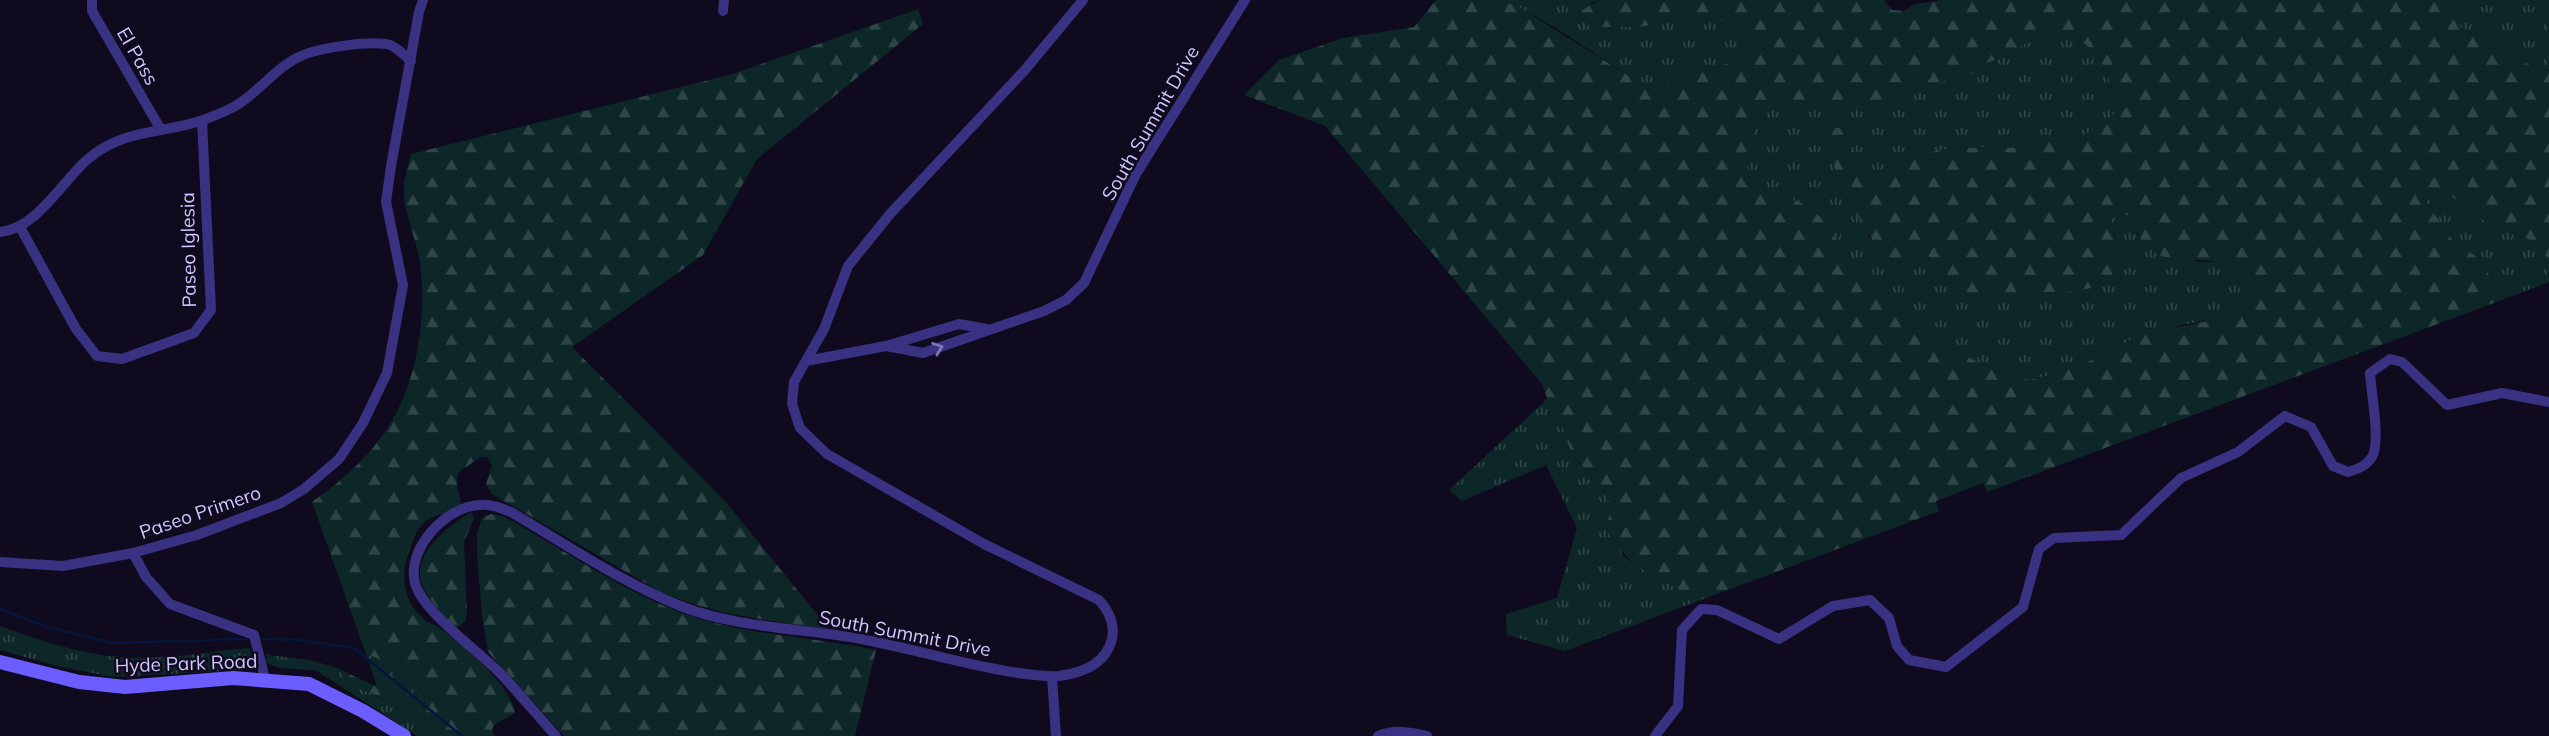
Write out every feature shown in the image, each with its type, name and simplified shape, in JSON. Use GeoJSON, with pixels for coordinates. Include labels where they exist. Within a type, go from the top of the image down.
{"type":"FeatureCollection","features":[{"type":"Feature","properties":{"kind":"main road","name":"Hyde Park Road"},"geometry":{"type":"LineString","coordinates":[[0,662],[79,682],[125,687],[233,678],[309,684],[363,711],[404,736]]}},
{"type":"Feature","properties":{"kind":"street","name":"El Pass"},"geometry":{"type":"LineString","coordinates":[[92,0],[92,11],[160,128]]}},
{"type":"Feature","properties":{"kind":"street","name":"Paseo Primero"},"geometry":{"type":"LineString","coordinates":[[0,562],[63,566],[133,553],[197,535],[281,503],[304,489],[339,459],[363,423],[387,373],[403,285],[386,202],[423,0]]}},
{"type":"Feature","properties":{"kind":"street","name":"South Summit Drive"},"geometry":{"type":"LineString","coordinates":[[556,736],[498,671],[431,609],[418,591],[413,574],[421,546],[441,522],[472,506],[490,506],[511,512],[635,584],[695,611],[727,619],[884,643],[969,665],[1052,676],[1082,671],[1101,659],[1110,645],[1113,629],[1105,607],[1091,596],[994,549],[827,454],[800,428],[792,404],[794,382],[824,330],[848,266],[890,214],[1024,71],[1083,0]]}},
{"type":"Feature","properties":{"kind":"street","name":"South Summit Drive"},"geometry":{"type":"LineString","coordinates":[[886,346],[923,353],[1044,312],[1066,300],[1084,283],[1136,174],[1245,0]]}},
{"type":"Feature","properties":{"kind":"street"},"geometry":{"type":"LineString","coordinates":[[0,232],[20,227],[56,195],[88,159],[118,140],[160,128],[202,121],[238,104],[281,68],[302,55],[356,45],[390,46],[411,61]]}},
{"type":"Feature","properties":{"kind":"street","name":"Paseo Iglesia"},"geometry":{"type":"LineString","coordinates":[[20,227],[76,329],[97,356],[122,359],[194,332],[211,310],[202,121]]}},
{"type":"Feature","properties":{"kind":"street","name":"South Summit Drive"},"geometry":{"type":"LineString","coordinates":[[806,361],[886,346],[959,324],[989,330]]}},
{"type":"Feature","properties":{"kind":"street"},"geometry":{"type":"LineString","coordinates":[[1655,736],[1678,706],[1682,630],[1701,609],[1717,610],[1779,639],[1833,606],[1870,600],[1889,618],[1897,646],[1909,660],[1946,667],[2023,607],[2039,549],[2054,538],[2121,535],[2181,478],[2238,452],[2285,416],[2311,427],[2333,466],[2348,472],[2364,467],[2373,455],[2376,440],[2370,373],[2390,359],[2402,362],[2447,405],[2502,393],[2549,402]]}},
{"type":"Feature","properties":{"kind":"street"},"geometry":{"type":"LineString","coordinates":[[133,553],[146,577],[170,604],[254,635],[265,679]]}},
{"type":"Feature","properties":{"kind":"street"},"geometry":{"type":"LineString","coordinates":[[1052,676],[1056,736]]}},
{"type":"Feature","properties":{"kind":"street"},"geometry":{"type":"LineString","coordinates":[[1378,736],[1410,732],[1427,736]]}},
{"type":"Feature","properties":{"kind":"green space"},"geometry":{"type":"Polygon","coordinates":[[[1436,0],[1499,0],[1519,7],[1645,86],[1658,85],[1729,63],[1748,49],[1752,40],[1742,26],[1703,16],[1684,17],[1641,27],[1590,27],[1583,20],[1581,11],[1600,0],[1884,0],[1892,10],[1904,11],[1916,4],[1942,0],[2450,0],[2454,17],[2463,29],[2498,43],[2531,66],[2549,70],[2549,260],[2531,240],[2486,222],[2443,190],[2433,189],[2427,194],[2426,202],[2453,241],[2480,259],[2498,290],[2499,301],[1987,492],[1983,483],[1936,501],[1939,511],[1701,600],[1634,563],[1613,541],[1605,527],[1612,509],[1603,487],[1579,463],[1569,447],[1563,428],[1543,403],[1547,398],[1542,384],[1325,126],[1244,95],[1279,60],[1343,38],[1414,27],[1436,0]],[[2043,38],[1982,65],[1973,74],[1913,88],[1857,108],[1828,107],[1795,100],[1769,111],[1753,131],[1746,156],[1748,174],[1754,185],[1800,202],[1819,216],[1835,236],[1848,265],[1881,286],[1944,345],[1994,370],[2029,380],[2048,376],[2110,353],[2146,333],[2219,319],[2246,303],[2257,290],[2255,277],[2233,266],[2219,262],[2176,259],[2155,253],[2146,245],[2129,216],[2119,213],[2111,220],[2119,257],[2110,281],[2097,287],[2074,291],[1992,295],[1966,292],[1933,268],[1922,239],[1913,243],[1913,265],[1908,269],[1897,267],[1888,260],[1868,233],[1848,198],[1830,155],[1829,128],[1843,128],[1860,171],[1872,174],[1900,161],[1939,150],[1999,146],[2009,148],[2082,136],[2107,123],[2119,107],[2109,79],[2093,51],[2077,40],[2043,38]]]}},
{"type":"Feature","properties":{"kind":"green space"},"geometry":{"type":"Polygon","coordinates":[[[1499,0],[1600,0],[1591,3],[1590,27],[1641,27],[1685,17],[1703,16],[1743,26],[1753,41],[1748,49],[1729,63],[1658,85],[1645,86],[1556,28],[1499,0]]]}},
{"type":"Feature","properties":{"kind":"green space"},"geometry":{"type":"Polygon","coordinates":[[[2450,0],[2549,0],[2549,70],[2527,63],[2495,42],[2464,29],[2454,17],[2450,0]]]}},
{"type":"Feature","properties":{"kind":"green space"},"geometry":{"type":"Polygon","coordinates":[[[918,9],[923,24],[757,159],[703,255],[572,347],[725,501],[829,629],[721,611],[659,591],[492,494],[486,484],[492,465],[487,457],[480,458],[459,473],[457,482],[460,507],[430,519],[418,530],[407,558],[405,586],[416,611],[462,646],[496,678],[512,702],[515,713],[494,725],[494,736],[436,736],[436,730],[416,712],[425,699],[417,686],[391,666],[366,654],[312,502],[350,472],[375,446],[394,417],[411,376],[420,331],[422,285],[417,246],[404,196],[411,154],[733,74],[918,9]]]}},
{"type":"Feature","properties":{"kind":"green space"},"geometry":{"type":"Polygon","coordinates":[[[2043,37],[2077,40],[2093,51],[2099,59],[2119,107],[2107,123],[2082,136],[2009,148],[1999,146],[1939,150],[1900,161],[1872,174],[1860,171],[1855,160],[1830,155],[1871,240],[1913,265],[1913,243],[1922,239],[1933,268],[1992,295],[2074,291],[2119,257],[2111,220],[2118,213],[2129,216],[2138,236],[2198,262],[2219,262],[2238,267],[2255,277],[2257,290],[2246,303],[2219,319],[2186,324],[2130,340],[2110,353],[2048,376],[2029,380],[1994,370],[1944,345],[1881,286],[1848,265],[1835,236],[1774,193],[1754,185],[1748,174],[1746,156],[1753,131],[1769,111],[1795,100],[1828,107],[1857,108],[1913,88],[1973,74],[1982,65],[2043,37]]]}},
{"type":"Feature","properties":{"kind":"green space"},"geometry":{"type":"Polygon","coordinates":[[[2433,189],[2443,190],[2486,222],[2531,240],[2549,260],[2549,282],[2499,301],[2498,290],[2480,259],[2453,241],[2426,202],[2427,194],[2433,189]]]}},
{"type":"Feature","properties":{"kind":"green space"},"geometry":{"type":"Polygon","coordinates":[[[1543,403],[1563,428],[1569,447],[1579,463],[1603,487],[1612,509],[1622,555],[1653,576],[1701,600],[1565,651],[1507,635],[1506,614],[1557,598],[1577,528],[1546,465],[1462,501],[1449,490],[1543,403]]]}},
{"type":"Feature","properties":{"kind":"green space"},"geometry":{"type":"Polygon","coordinates":[[[471,512],[474,518],[464,542],[466,621],[458,627],[446,618],[428,596],[420,578],[421,567],[425,555],[440,535],[471,512]]]}},
{"type":"Feature","properties":{"kind":"green space"},"geometry":{"type":"Polygon","coordinates":[[[491,514],[503,516],[613,581],[682,613],[754,631],[876,650],[855,736],[564,736],[488,652],[482,615],[477,533],[482,518],[491,514]]]}},
{"type":"Feature","properties":{"kind":"green space"},"geometry":{"type":"Polygon","coordinates":[[[0,626],[89,653],[152,658],[250,648],[252,660],[250,666],[241,670],[113,677],[57,666],[0,650],[0,626]]]}},
{"type":"Feature","properties":{"kind":"green space"},"geometry":{"type":"Polygon","coordinates":[[[267,651],[269,655],[310,660],[337,668],[350,683],[384,700],[411,697],[409,689],[398,682],[385,667],[369,662],[366,654],[382,661],[417,686],[425,700],[416,712],[437,734],[417,736],[317,671],[271,665],[266,662],[267,651]]]}},
{"type":"Feature","properties":{"kind":"green space"},"geometry":{"type":"Polygon","coordinates":[[[369,662],[385,667],[398,682],[409,689],[411,697],[398,704],[389,702],[350,683],[337,668],[377,687],[369,662]]]}},
{"type":"Feature","properties":{"kind":"waterway"},"geometry":{"type":"LineString","coordinates":[[0,609],[44,626],[112,643],[247,639]]}},
{"type":"Feature","properties":{"kind":"waterway"},"geometry":{"type":"LineString","coordinates":[[263,639],[299,640],[354,648],[462,736]]}}]}
